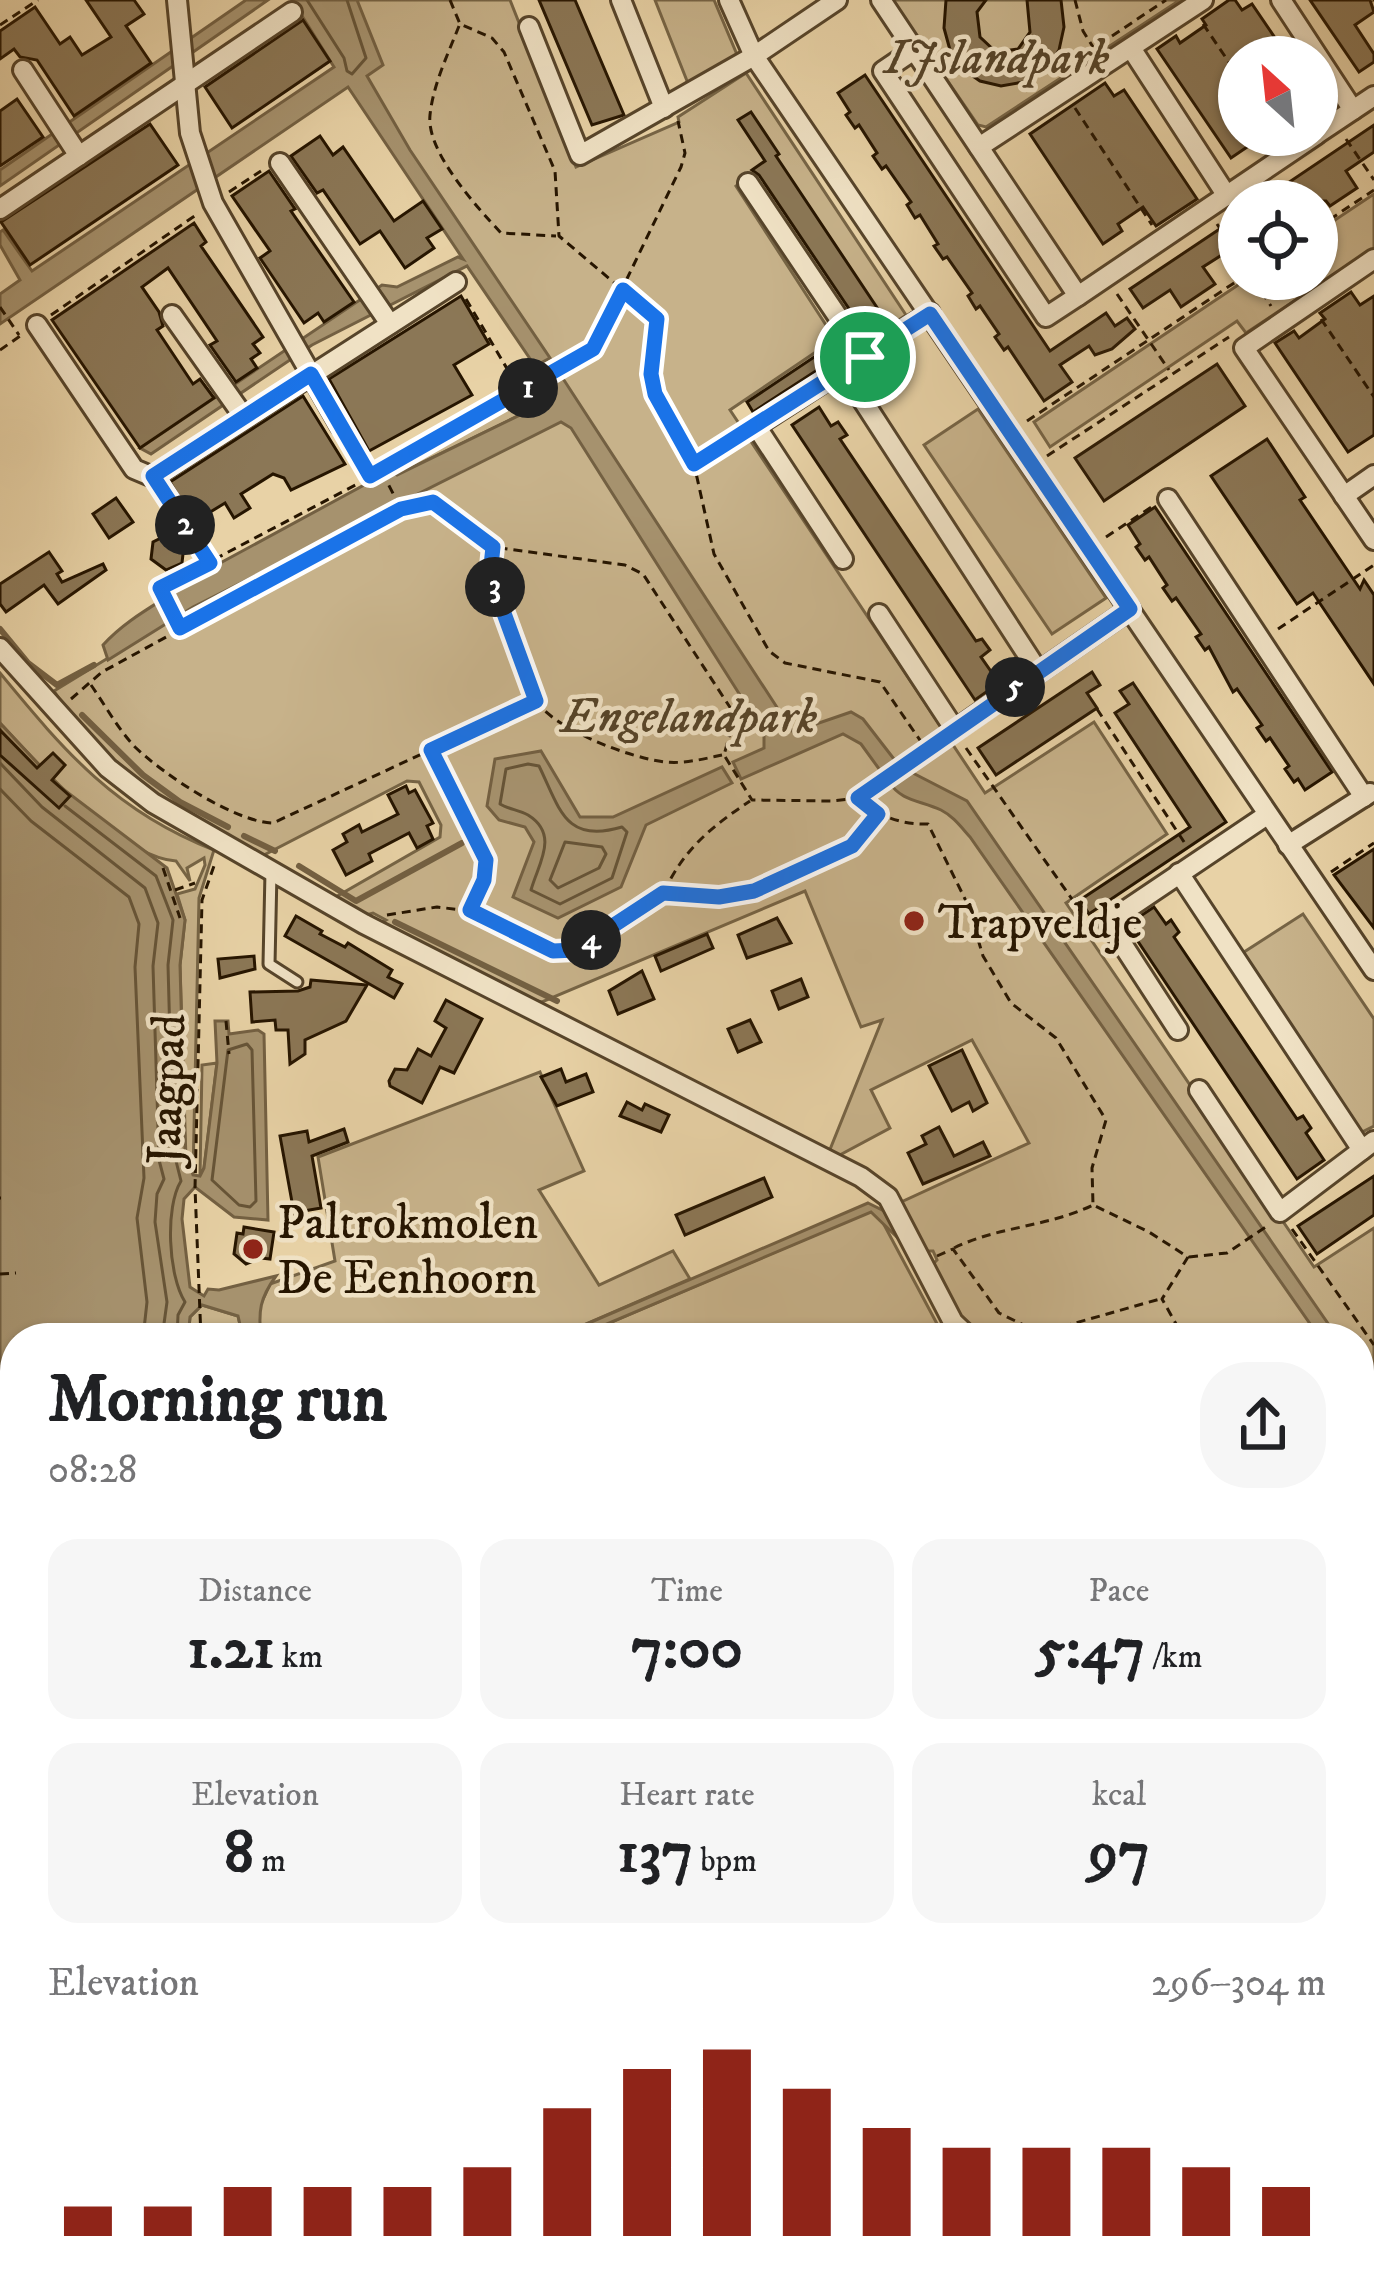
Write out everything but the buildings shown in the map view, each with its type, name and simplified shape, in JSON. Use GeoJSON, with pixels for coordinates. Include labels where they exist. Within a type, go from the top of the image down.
{"type":"FeatureCollection","features":[{"type":"Feature","properties":{"kind":"street"},"geometry":{"type":"LineString","coordinates":[[177,0],[194,145],[213,203],[340,425]]}},
{"type":"Feature","properties":{"kind":"street"},"geometry":{"type":"LineString","coordinates":[[621,0],[668,107]]}},
{"type":"Feature","properties":{"kind":"street"},"geometry":{"type":"LineString","coordinates":[[729,0],[754,56],[1374,970]]}},
{"type":"Feature","properties":{"kind":"street"},"geometry":{"type":"LineString","coordinates":[[529,27],[580,155],[754,56],[837,0]]}},
{"type":"Feature","properties":{"kind":"street"},"geometry":{"type":"LineString","coordinates":[[881,0],[1078,296]]}},
{"type":"Feature","properties":{"kind":"street"},"geometry":{"type":"LineString","coordinates":[[1281,0],[1353,110]]}},
{"type":"Feature","properties":{"kind":"street"},"geometry":{"type":"LineString","coordinates":[[979,147],[1197,4]]}},
{"type":"Feature","properties":{"kind":"street"},"geometry":{"type":"LineString","coordinates":[[0,209],[186,75],[292,12]]}},
{"type":"Feature","properties":{"kind":"street"},"geometry":{"type":"LineString","coordinates":[[1131,48],[1218,182]]}},
{"type":"Feature","properties":{"kind":"street"},"geometry":{"type":"LineString","coordinates":[[914,50],[883,71],[1046,317],[1218,202]]}},
{"type":"Feature","properties":{"kind":"street"},"geometry":{"type":"LineString","coordinates":[[23,70],[76,152]]}},
{"type":"Feature","properties":{"kind":"street"},"geometry":{"type":"LineString","coordinates":[[1338,120],[1374,96]]}},
{"type":"Feature","properties":{"kind":"street"},"geometry":{"type":"LineString","coordinates":[[1251,180],[1286,156]]}},
{"type":"Feature","properties":{"kind":"street"},"geometry":{"type":"LineString","coordinates":[[280,163],[386,319]]}},
{"type":"Feature","properties":{"kind":"street"},"geometry":{"type":"LineString","coordinates":[[748,183],[865,357]]}},
{"type":"Feature","properties":{"kind":"street"},"geometry":{"type":"LineString","coordinates":[[1374,260],[1244,348],[1374,540]]}},
{"type":"Feature","properties":{"kind":"street"},"geometry":{"type":"LineString","coordinates":[[28,330],[134,469],[153,476],[386,319],[456,282]]}},
{"type":"Feature","properties":{"kind":"street"},"geometry":{"type":"LineString","coordinates":[[842,559],[756,426],[930,314]]}},
{"type":"Feature","properties":{"kind":"street"},"geometry":{"type":"LineString","coordinates":[[172,315],[241,413]]}},
{"type":"Feature","properties":{"kind":"street"},"geometry":{"type":"LineString","coordinates":[[843,370],[1038,671]]}},
{"type":"Feature","properties":{"kind":"street"},"geometry":{"type":"LineString","coordinates":[[1344,496],[1374,475]]}},
{"type":"Feature","properties":{"kind":"street"},"geometry":{"type":"LineString","coordinates":[[1168,499],[1369,793],[1288,845]]}},
{"type":"Feature","properties":{"kind":"street"},"geometry":{"type":"LineString","coordinates":[[879,614],[955,730],[1130,609]]}},
{"type":"Feature","properties":{"kind":"street"},"geometry":{"type":"LineString","coordinates":[[0,648],[108,768],[152,803],[364,924],[861,1177],[888,1197],[956,1323]]}},
{"type":"Feature","properties":{"kind":"street"},"geometry":{"type":"LineString","coordinates":[[1178,1030],[1108,922],[1267,815]]}},
{"type":"Feature","properties":{"kind":"street"},"geometry":{"type":"LineString","coordinates":[[1180,873],[1368,1146],[1276,1218],[1198,1090]]}},
{"type":"Feature","properties":{"kind":"lane"},"geometry":{"type":"LineString","coordinates":[[271,872],[268,964],[298,982]]}},
{"type":"Feature","properties":{"kind":"path"},"geometry":{"type":"LineString","coordinates":[[0,26],[38,0]]}},
{"type":"Feature","properties":{"kind":"path"},"geometry":{"type":"LineString","coordinates":[[450,0],[460,24],[429,118],[434,140],[465,193],[501,233],[559,236],[657,319],[651,374],[655,394],[694,464],[714,554],[770,651],[784,664],[880,682],[926,749]]}},
{"type":"Feature","properties":{"kind":"path"},"geometry":{"type":"LineString","coordinates":[[1076,0],[1083,31],[1094,48]]}},
{"type":"Feature","properties":{"kind":"path"},"geometry":{"type":"LineString","coordinates":[[1197,4],[1218,40]]}},
{"type":"Feature","properties":{"kind":"path"},"geometry":{"type":"LineString","coordinates":[[460,24],[492,38],[504,52],[556,171],[559,236]]}},
{"type":"Feature","properties":{"kind":"path"},"geometry":{"type":"LineString","coordinates":[[1064,92],[1162,240]]}},
{"type":"Feature","properties":{"kind":"path"},"geometry":{"type":"LineString","coordinates":[[180,628],[160,588],[382,471],[593,349],[686,153],[683,133],[668,107]]}},
{"type":"Feature","properties":{"kind":"path"},"geometry":{"type":"LineString","coordinates":[[1338,126],[1374,180]]}},
{"type":"Feature","properties":{"kind":"path"},"geometry":{"type":"LineString","coordinates":[[0,350],[277,160],[280,163]]}},
{"type":"Feature","properties":{"kind":"path"},"geometry":{"type":"LineString","coordinates":[[1338,214],[1374,190]]}},
{"type":"Feature","properties":{"kind":"path"},"geometry":{"type":"LineString","coordinates":[[1207,209],[1218,226]]}},
{"type":"Feature","properties":{"kind":"path"},"geometry":{"type":"LineString","coordinates":[[1105,278],[1170,373]]}},
{"type":"Feature","properties":{"kind":"path"},"geometry":{"type":"LineString","coordinates":[[456,282],[521,392]]}},
{"type":"Feature","properties":{"kind":"path"},"geometry":{"type":"LineString","coordinates":[[1011,431],[1218,294]]}},
{"type":"Feature","properties":{"kind":"path"},"geometry":{"type":"LineString","coordinates":[[1267,300],[1281,322]]}},
{"type":"Feature","properties":{"kind":"path"},"geometry":{"type":"LineString","coordinates":[[0,307],[14,327],[28,330]]}},
{"type":"Feature","properties":{"kind":"path"},"geometry":{"type":"LineString","coordinates":[[1318,314],[1374,397]]}},
{"type":"Feature","properties":{"kind":"path"},"geometry":{"type":"LineString","coordinates":[[1034,465],[1225,337],[1244,348]]}},
{"type":"Feature","properties":{"kind":"path"},"geometry":{"type":"LineString","coordinates":[[340,425],[370,476]]}},
{"type":"Feature","properties":{"kind":"path"},"geometry":{"type":"LineString","coordinates":[[694,464],[756,426]]}},
{"type":"Feature","properties":{"kind":"path"},"geometry":{"type":"LineString","coordinates":[[382,471],[401,509]]}},
{"type":"Feature","properties":{"kind":"path"},"geometry":{"type":"LineString","coordinates":[[153,476],[210,563]]}},
{"type":"Feature","properties":{"kind":"path"},"geometry":{"type":"LineString","coordinates":[[1089,548],[1168,499]]}},
{"type":"Feature","properties":{"kind":"path"},"geometry":{"type":"LineString","coordinates":[[54,712],[102,672],[180,628],[401,509],[433,502],[493,547],[626,565],[643,574],[735,715],[725,757],[752,800]]}},
{"type":"Feature","properties":{"kind":"path"},"geometry":{"type":"LineString","coordinates":[[493,547],[490,575],[536,701],[554,718],[638,756],[667,762],[725,757]]}},
{"type":"Feature","properties":{"kind":"path"},"geometry":{"type":"LineString","coordinates":[[1261,640],[1374,565]]}},
{"type":"Feature","properties":{"kind":"path"},"geometry":{"type":"LineString","coordinates":[[90,684],[135,746],[196,791],[259,823],[273,823],[536,701]]}},
{"type":"Feature","properties":{"kind":"path"},"geometry":{"type":"LineString","coordinates":[[1097,709],[1197,861]]}},
{"type":"Feature","properties":{"kind":"path"},"geometry":{"type":"LineString","coordinates":[[364,924],[392,913],[437,907],[470,910],[553,951],[576,950],[663,893],[678,862],[697,839],[752,800],[858,798],[955,730],[1088,922],[1108,922]]}},
{"type":"Feature","properties":{"kind":"path"},"geometry":{"type":"LineString","coordinates":[[431,750],[486,860],[484,880],[470,910]]}},
{"type":"Feature","properties":{"kind":"path"},"geometry":{"type":"LineString","coordinates":[[858,798],[878,814],[911,825],[928,824],[968,903],[983,956],[1011,1003],[1056,1038],[1106,1120],[1093,1168],[1093,1205]]}},
{"type":"Feature","properties":{"kind":"path"},"geometry":{"type":"LineString","coordinates":[[663,893],[719,897],[754,891],[852,846],[878,814]]}},
{"type":"Feature","properties":{"kind":"path"},"geometry":{"type":"LineString","coordinates":[[1315,883],[1374,843]]}},
{"type":"Feature","properties":{"kind":"path","name":"Jaagpad"},"geometry":{"type":"LineString","coordinates":[[202,1323],[195,1188],[202,900],[222,845]]}},
{"type":"Feature","properties":{"kind":"path"},"geometry":{"type":"LineString","coordinates":[[163,868],[180,918]]}},
{"type":"Feature","properties":{"kind":"path"},"geometry":{"type":"LineString","coordinates":[[173,891],[195,883]]}},
{"type":"Feature","properties":{"kind":"path"},"geometry":{"type":"LineString","coordinates":[[226,1021],[229,1054]]}},
{"type":"Feature","properties":{"kind":"path"},"geometry":{"type":"LineString","coordinates":[[920,1263],[984,1234],[1055,1222],[1093,1205]]}},
{"type":"Feature","properties":{"kind":"path"},"geometry":{"type":"LineString","coordinates":[[1093,1205],[1188,1257],[1227,1253],[1276,1218],[1357,1323]]}},
{"type":"Feature","properties":{"kind":"path"},"geometry":{"type":"LineString","coordinates":[[953,1249],[998,1313],[1019,1323]]}},
{"type":"Feature","properties":{"kind":"path"},"geometry":{"type":"LineString","coordinates":[[1076,1323],[1162,1299],[1188,1257]]}},
{"type":"Feature","properties":{"kind":"path"},"geometry":{"type":"LineString","coordinates":[[0,1274],[16,1273]]}},
{"type":"Feature","properties":{"kind":"path"},"geometry":{"type":"LineString","coordinates":[[1162,1299],[1176,1323]]}},
{"type":"Feature","properties":{"kind":"green space","name":"Engelandpark"},"geometry":{"type":"Polygon","coordinates":[[[295,0],[510,0],[576,167],[679,122],[678,117],[746,73],[906,315],[864,345],[751,174],[736,186],[835,339],[730,410],[985,793],[1094,722],[1167,834],[1066,903],[1314,1267],[1374,1228],[1374,1323],[961,1323],[928,1269],[937,1260],[933,1251],[920,1251],[897,1204],[1029,1143],[972,1040],[871,1090],[890,1128],[836,1157],[829,1152],[882,1020],[861,1027],[805,891],[542,1002],[533,1000],[381,923],[386,920],[373,913],[366,915],[334,898],[440,837],[441,825],[419,782],[407,781],[260,857],[146,786],[96,743],[54,691],[195,605],[565,416],[555,398],[396,475],[390,473],[546,381],[295,0]]]}},
{"type":"Feature","properties":{"kind":"green space"},"geometry":{"type":"Polygon","coordinates":[[[655,0],[714,0],[738,57],[691,91],[655,0]]]}},
{"type":"Feature","properties":{"kind":"green space","name":"IJslandpark"},"geometry":{"type":"Polygon","coordinates":[[[892,0],[1180,0],[986,127],[978,125],[892,0]]]}},
{"type":"Feature","properties":{"kind":"green space"},"geometry":{"type":"Polygon","coordinates":[[[1374,194],[1374,248],[1338,272],[1338,218],[1374,194]]]}},
{"type":"Feature","properties":{"kind":"green space"},"geometry":{"type":"Polygon","coordinates":[[[1218,298],[1296,300],[1246,333],[1237,321],[1050,447],[1034,422],[1218,298]]]}},
{"type":"Feature","properties":{"kind":"green space"},"geometry":{"type":"Polygon","coordinates":[[[978,409],[1106,598],[1052,634],[924,445],[978,409]]]}},
{"type":"Feature","properties":{"kind":"green space"},"geometry":{"type":"Polygon","coordinates":[[[0,673],[70,754],[120,798],[179,835],[214,850],[199,898],[193,1175],[186,1160],[180,965],[185,920],[177,894],[195,889],[204,858],[187,868],[190,881],[176,861],[130,844],[82,806],[0,723],[0,673]]]}},
{"type":"Feature","properties":{"kind":"green space"},"geometry":{"type":"Polygon","coordinates":[[[1303,914],[1374,1019],[1374,1126],[1360,1133],[1241,954],[1303,914]]]}},
{"type":"Feature","properties":{"kind":"green space"},"geometry":{"type":"Polygon","coordinates":[[[217,1063],[204,1168],[200,1176],[202,1065],[217,1063]]]}},
{"type":"Feature","properties":{"kind":"green space"},"geometry":{"type":"Polygon","coordinates":[[[540,1072],[584,1171],[539,1190],[599,1285],[673,1251],[690,1279],[589,1323],[259,1323],[258,1310],[270,1284],[335,1261],[318,1157],[540,1072]]]}},
{"type":"Feature","properties":{"kind":"green space"},"geometry":{"type":"Polygon","coordinates":[[[871,1211],[881,1219],[937,1323],[609,1323],[871,1211]]]}},
{"type":"Feature","properties":{"kind":"green space"},"geometry":{"type":"Polygon","coordinates":[[[202,1305],[238,1316],[240,1323],[189,1323],[202,1305]]]}},
{"type":"Feature","properties":{"kind":"water"},"geometry":{"type":"Polygon","coordinates":[[[246,0],[268,0],[0,186],[0,170],[246,0]]]}},
{"type":"Feature","properties":{"kind":"water"},"geometry":{"type":"Polygon","coordinates":[[[292,0],[357,0],[383,65],[367,76],[410,150],[550,358],[535,366],[467,266],[312,345],[151,454],[140,448],[382,285],[397,287],[458,257],[463,259],[348,87],[0,324],[0,294],[20,280],[0,245],[0,232],[32,271],[334,67],[292,0]]]}},
{"type":"Feature","properties":{"kind":"water"},"geometry":{"type":"Polygon","coordinates":[[[560,374],[793,732],[851,712],[863,719],[897,763],[882,773],[861,744],[843,734],[741,779],[733,762],[764,748],[764,733],[571,428],[561,422],[193,607],[108,660],[103,645],[114,634],[200,574],[390,471],[397,475],[553,399],[545,383],[560,374]]]}},
{"type":"Feature","properties":{"kind":"water"},"geometry":{"type":"Polygon","coordinates":[[[0,723],[59,786],[167,868],[185,920],[180,965],[185,1148],[193,1175],[200,1176],[204,1168],[217,1063],[215,1021],[228,1021],[229,1034],[258,1030],[264,1034],[268,1220],[234,1217],[195,1187],[184,1199],[182,1219],[190,1287],[204,1296],[208,1289],[276,1276],[261,1305],[260,1323],[240,1323],[238,1316],[202,1305],[189,1323],[0,1323],[0,723]]]}},
{"type":"Feature","properties":{"kind":"water"},"geometry":{"type":"Polygon","coordinates":[[[541,751],[580,817],[613,817],[722,767],[732,783],[646,825],[621,887],[558,918],[513,897],[534,842],[525,827],[499,820],[487,806],[495,759],[541,751]]]}},
{"type":"Feature","properties":{"kind":"water"},"geometry":{"type":"Polygon","coordinates":[[[907,770],[967,801],[1328,1323],[1310,1323],[970,837],[945,812],[906,797],[889,782],[907,770]]]}},
{"type":"Feature","properties":{"kind":"water"},"geometry":{"type":"Polygon","coordinates":[[[868,1203],[884,1211],[903,1243],[871,1212],[609,1323],[589,1323],[868,1203]]]}},
{"type":"Feature","properties":{"kind":"waterway"},"geometry":{"type":"LineString","coordinates":[[0,629],[28,663],[57,685],[94,665]]}},
{"type":"Feature","properties":{"kind":"waterway"},"geometry":{"type":"LineString","coordinates":[[82,715],[143,775],[180,802],[228,827]]}},
{"type":"Feature","properties":{"kind":"waterway"},"geometry":{"type":"LineString","coordinates":[[244,836],[275,851]]}},
{"type":"Feature","properties":{"kind":"waterway"},"geometry":{"type":"LineString","coordinates":[[299,866],[356,901],[462,843]]}},
{"type":"Feature","properties":{"kind":"waterway"},"geometry":{"type":"LineString","coordinates":[[395,922],[557,1001]]}},
{"type":"Feature","properties":{"kind":"place","name":"Trapveldje"},"geometry":{"type":"Point","coordinates":[914,921]}},
{"type":"Feature","properties":{"kind":"place","name":"Paltrokmolen De Eenhoorn"},"geometry":{"type":"Point","coordinates":[253,1249]}},
{"type":"Feature","properties":{"kind":"route"},"geometry":{"type":"LineString","coordinates":[[623,290],[657,319],[651,374],[655,394],[694,464],[865,357],[930,314],[1130,609],[858,798],[878,814],[852,846],[754,891],[719,897],[663,893],[576,950],[553,951],[470,910],[484,880],[486,860],[431,750],[536,701],[490,575],[493,547],[433,502],[419,502],[180,628],[160,588],[210,563],[153,476],[311,374],[370,476],[593,349],[623,290]]}}]}
